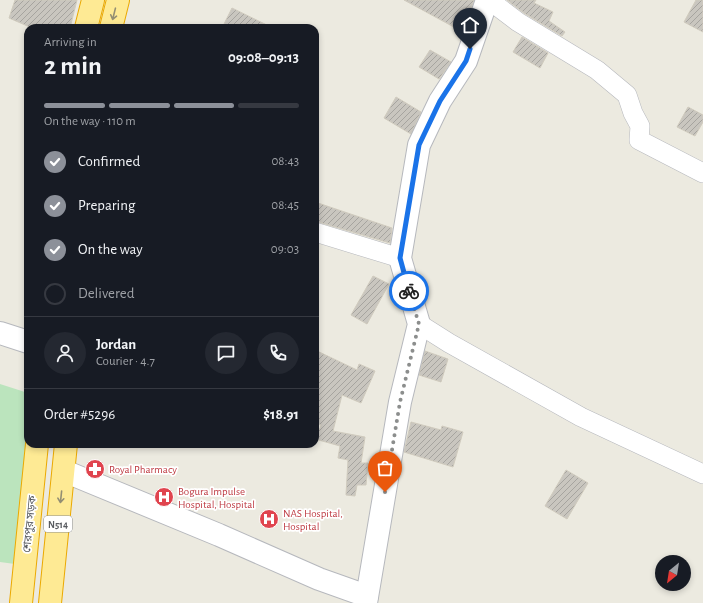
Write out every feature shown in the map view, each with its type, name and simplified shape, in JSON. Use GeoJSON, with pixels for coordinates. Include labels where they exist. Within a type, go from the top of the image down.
{"type":"FeatureCollection","features":[{"type":"Feature","properties":{"kind":"highway"},"geometry":{"type":"LineString","coordinates":[[87,24],[93,0]]}},
{"type":"Feature","properties":{"kind":"highway"},"geometry":{"type":"LineString","coordinates":[[112,24],[118,0]]}},
{"type":"Feature","properties":{"kind":"highway","name":"শেরপুর সড়ক"},"geometry":{"type":"LineString","coordinates":[[21,603],[37,448]]}},
{"type":"Feature","properties":{"kind":"highway","name":"N514"},"geometry":{"type":"LineString","coordinates":[[50,603],[66,448]]}},
{"type":"Feature","properties":{"kind":"street"},"geometry":{"type":"LineString","coordinates":[[64,471],[219,535],[366,600],[400,402],[419,324],[400,258],[419,145],[440,101],[466,61],[488,0],[518,22],[598,70],[627,95],[640,126],[639,140],[703,173]]}},
{"type":"Feature","properties":{"kind":"street"},"geometry":{"type":"LineString","coordinates":[[319,233],[400,258]]}},
{"type":"Feature","properties":{"kind":"street"},"geometry":{"type":"LineString","coordinates":[[419,324],[448,343],[580,417],[703,474]]}},
{"type":"Feature","properties":{"kind":"street"},"geometry":{"type":"LineString","coordinates":[[0,332],[24,341]]}},
{"type":"Feature","properties":{"kind":"green space"},"geometry":{"type":"Polygon","coordinates":[[[0,384],[24,392],[25,448],[15,564],[0,562],[0,384]]]}},
{"type":"Feature","properties":{"kind":"building"},"geometry":{"type":"Polygon","coordinates":[[[15,0],[77,0],[71,24],[24,25],[9,18],[15,0]]]}},
{"type":"Feature","properties":{"kind":"building"},"geometry":{"type":"Polygon","coordinates":[[[404,0],[474,0],[463,32],[404,0]]]}},
{"type":"Feature","properties":{"kind":"building"},"geometry":{"type":"Polygon","coordinates":[[[507,0],[536,0],[534,3],[553,12],[549,21],[565,32],[562,36],[524,13],[507,0]]]}},
{"type":"Feature","properties":{"kind":"building"},"geometry":{"type":"Polygon","coordinates":[[[696,0],[703,0],[703,32],[684,22],[696,0]]]}},
{"type":"Feature","properties":{"kind":"building"},"geometry":{"type":"Polygon","coordinates":[[[232,8],[265,24],[224,24],[232,8]]]}},
{"type":"Feature","properties":{"kind":"building"},"geometry":{"type":"Polygon","coordinates":[[[522,37],[548,53],[540,68],[513,52],[522,37]]]}},
{"type":"Feature","properties":{"kind":"building"},"geometry":{"type":"Polygon","coordinates":[[[430,50],[451,62],[439,79],[419,67],[430,50]]]}},
{"type":"Feature","properties":{"kind":"building"},"geometry":{"type":"Polygon","coordinates":[[[396,97],[421,112],[411,134],[384,118],[396,97]]]}},
{"type":"Feature","properties":{"kind":"building"},"geometry":{"type":"Polygon","coordinates":[[[688,107],[703,115],[703,122],[695,136],[677,127],[688,107]]]}},
{"type":"Feature","properties":{"kind":"building"},"geometry":{"type":"Polygon","coordinates":[[[319,203],[392,228],[390,243],[319,222],[319,203]]]}},
{"type":"Feature","properties":{"kind":"building"},"geometry":{"type":"Polygon","coordinates":[[[373,276],[389,284],[367,324],[351,315],[373,276]]]}},
{"type":"Feature","properties":{"kind":"building"},"geometry":{"type":"Polygon","coordinates":[[[425,351],[448,359],[441,382],[419,375],[425,351]]]}},
{"type":"Feature","properties":{"kind":"building"},"geometry":{"type":"Polygon","coordinates":[[[319,352],[357,370],[359,364],[375,371],[361,403],[342,395],[333,431],[365,437],[361,463],[368,463],[366,485],[357,485],[355,496],[346,495],[348,460],[338,458],[340,446],[319,440],[319,429],[321,425],[319,424],[319,352]]]}},
{"type":"Feature","properties":{"kind":"building"},"geometry":{"type":"Polygon","coordinates":[[[411,422],[441,430],[442,426],[463,432],[453,467],[404,452],[411,422]]]}},
{"type":"Feature","properties":{"kind":"building"},"geometry":{"type":"Polygon","coordinates":[[[566,470],[588,483],[567,519],[545,506],[566,470]]]}},
{"type":"Feature","properties":{"kind":"way so far"},"geometry":{"type":"LineString","coordinates":[[385,492],[400,402],[419,324],[409,291]]}},
{"type":"Feature","properties":{"kind":"place","name":"Royal Pharmacy"},"geometry":{"type":"Point","coordinates":[95,469]}},
{"type":"Feature","properties":{"kind":"place","name":"Bogura Impulse Hospital, Hospital"},"geometry":{"type":"Point","coordinates":[164,497]}},
{"type":"Feature","properties":{"kind":"place","name":"NAS Hospital, Hospital"},"geometry":{"type":"Point","coordinates":[269,519]}},
{"type":"Feature","properties":{"kind":"route"},"geometry":{"type":"LineString","coordinates":[[409,291],[400,258],[419,145],[440,101],[466,61],[470,49]]}}]}
